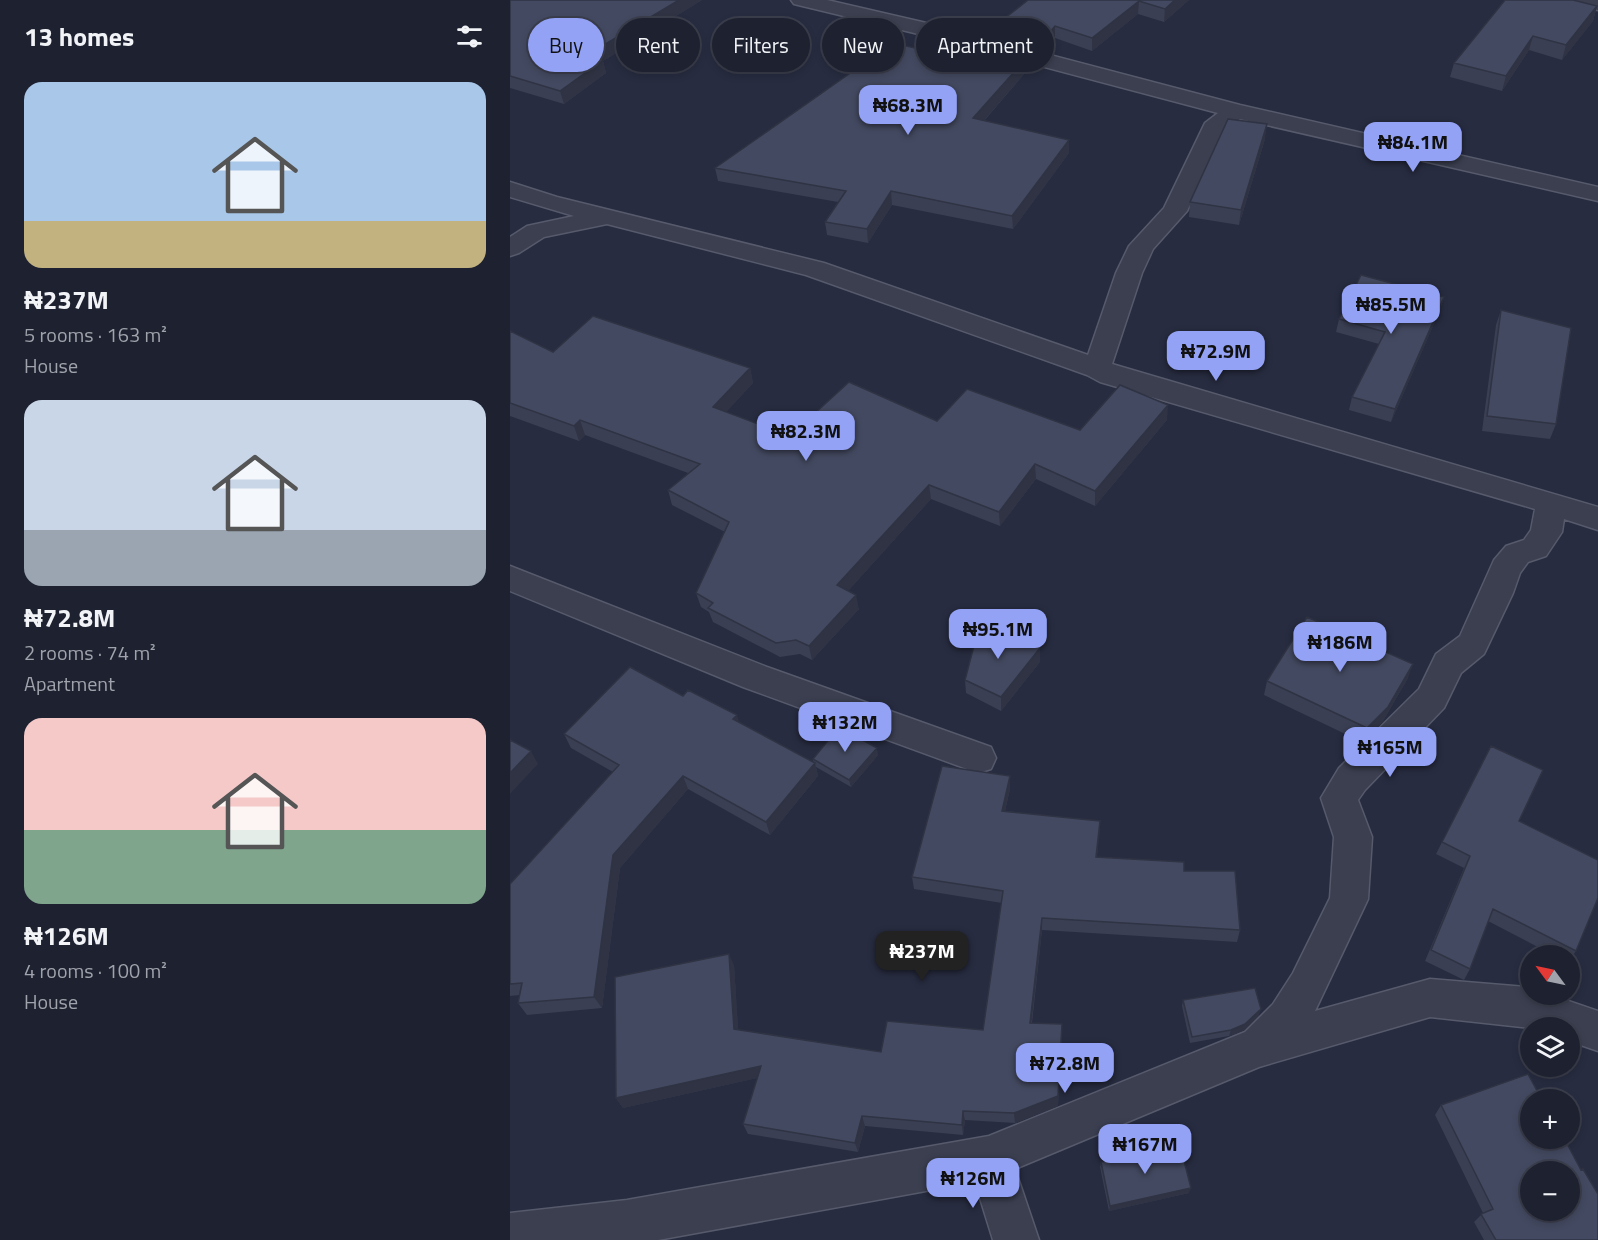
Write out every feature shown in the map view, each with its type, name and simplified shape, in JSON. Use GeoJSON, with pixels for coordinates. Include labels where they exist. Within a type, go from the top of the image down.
{"type":"FeatureCollection","features":[{"type":"Feature","properties":{"kind":"street"},"geometry":{"type":"LineString","coordinates":[[801,0],[940,33],[1237,111],[1598,194]]}},
{"type":"Feature","properties":{"kind":"street"},"geometry":{"type":"LineString","coordinates":[[1572,0],[1598,4]]}},
{"type":"Feature","properties":{"kind":"street"},"geometry":{"type":"LineString","coordinates":[[1097,368],[1129,273],[1142,246],[1175,211],[1217,123],[1237,111]]}},
{"type":"Feature","properties":{"kind":"street"},"geometry":{"type":"LineString","coordinates":[[510,189],[548,202],[612,216],[815,269],[1097,368],[1110,375],[1551,503],[1598,519]]}},
{"type":"Feature","properties":{"kind":"street"},"geometry":{"type":"LineString","coordinates":[[510,248],[536,231],[612,216]]}},
{"type":"Feature","properties":{"kind":"street"},"geometry":{"type":"LineString","coordinates":[[1258,1047],[1287,1018],[1307,987],[1349,899],[1353,837],[1339,798],[1352,778],[1432,698],[1448,664],[1472,645],[1497,593],[1504,569],[1517,554],[1535,548],[1546,532],[1551,503]]}},
{"type":"Feature","properties":{"kind":"street"},"geometry":{"type":"LineString","coordinates":[[510,578],[755,677],[978,758]]}},
{"type":"Feature","properties":{"kind":"street"},"geometry":{"type":"LineString","coordinates":[[510,1236],[627,1223],[989,1158],[1258,1047],[1430,998],[1527,1007],[1598,1031]]}},
{"type":"Feature","properties":{"kind":"street"},"geometry":{"type":"LineString","coordinates":[[989,1158],[1016,1240]]}},
{"type":"Feature","properties":{"kind":"building"},"geometry":{"type":"Polygon","coordinates":[[[510,0],[679,0],[649,18],[616,18],[616,38],[604,45],[604,18],[528,18],[528,72],[586,72],[560,91],[510,76],[510,0]]]}},
{"type":"Feature","properties":{"kind":"building"},"geometry":{"type":"Polygon","coordinates":[[[1028,0],[1175,0],[1165,9],[1139,1],[1092,38],[1054,27],[1054,18],[1005,18],[1028,0]]]}},
{"type":"Feature","properties":{"kind":"building"},"geometry":{"type":"Polygon","coordinates":[[[1505,0],[1573,0],[1597,6],[1566,45],[1533,36],[1506,76],[1454,63],[1505,0]]]}},
{"type":"Feature","properties":{"kind":"building"},"geometry":{"type":"Polygon","coordinates":[[[904,45],[916,48],[916,72],[1014,72],[973,118],[1069,140],[1012,216],[891,191],[867,229],[825,222],[846,191],[715,168],[852,72],[904,72],[904,45]]]}},
{"type":"Feature","properties":{"kind":"building"},"geometry":{"type":"Polygon","coordinates":[[[1228,119],[1267,124],[1241,210],[1190,202],[1228,119]]]}},
{"type":"Feature","properties":{"kind":"building"},"geometry":{"type":"Polygon","coordinates":[[[1361,275],[1444,297],[1395,409],[1352,397],[1385,332],[1339,319],[1361,275]]]}},
{"type":"Feature","properties":{"kind":"building"},"geometry":{"type":"Polygon","coordinates":[[[1501,310],[1571,328],[1556,424],[1487,416],[1501,310]]]}},
{"type":"Feature","properties":{"kind":"building"},"geometry":{"type":"Polygon","coordinates":[[[593,316],[750,368],[713,407],[790,436],[849,382],[937,421],[967,389],[1080,430],[1120,385],[1168,405],[1095,491],[1035,464],[999,512],[929,485],[837,585],[856,595],[809,646],[796,640],[776,643],[708,608],[713,603],[696,593],[729,522],[668,490],[700,464],[580,420],[574,426],[510,403],[510,331],[553,352],[593,316]]]}},
{"type":"Feature","properties":{"kind":"building"},"geometry":{"type":"Polygon","coordinates":[[[1307,617],[1413,664],[1388,707],[1367,728],[1267,681],[1307,617]]]}},
{"type":"Feature","properties":{"kind":"building"},"geometry":{"type":"Polygon","coordinates":[[[988,623],[1040,648],[1001,697],[965,680],[976,638],[988,623]]]}},
{"type":"Feature","properties":{"kind":"building"},"geometry":{"type":"Polygon","coordinates":[[[630,667],[683,696],[688,690],[737,715],[733,719],[815,763],[766,822],[683,776],[613,855],[594,997],[518,1003],[522,983],[510,984],[510,884],[619,765],[564,734],[630,667]]]}},
{"type":"Feature","properties":{"kind":"building"},"geometry":{"type":"Polygon","coordinates":[[[839,727],[877,748],[849,780],[813,759],[839,727]]]}},
{"type":"Feature","properties":{"kind":"building"},"geometry":{"type":"Polygon","coordinates":[[[510,740],[531,751],[510,773],[510,740]]]}},
{"type":"Feature","properties":{"kind":"building"},"geometry":{"type":"Polygon","coordinates":[[[1491,746],[1543,770],[1519,821],[1598,860],[1598,898],[1578,945],[1564,945],[1493,909],[1470,969],[1431,950],[1470,856],[1442,842],[1491,746]]]}},
{"type":"Feature","properties":{"kind":"building"},"geometry":{"type":"Polygon","coordinates":[[[942,766],[1010,776],[1002,811],[1100,821],[1096,857],[1184,862],[1184,871],[1235,871],[1240,930],[1042,918],[1030,1023],[1062,1024],[1058,1096],[1014,1113],[963,1111],[962,1125],[862,1116],[855,1143],[743,1124],[761,1066],[616,1098],[615,977],[729,954],[734,1029],[881,1052],[887,1021],[983,1030],[1003,891],[912,877],[942,766]]]}},
{"type":"Feature","properties":{"kind":"building"},"geometry":{"type":"Polygon","coordinates":[[[1255,988],[1261,1009],[1245,1024],[1231,1030],[1192,1037],[1183,1000],[1255,988]]]}},
{"type":"Feature","properties":{"kind":"building"},"geometry":{"type":"Polygon","coordinates":[[[1520,1077],[1530,1077],[1536,1089],[1520,1089],[1520,1149],[1570,1149],[1576,1161],[1520,1161],[1520,1221],[1580,1221],[1580,1168],[1583,1169],[1598,1194],[1598,1240],[1496,1240],[1481,1214],[1493,1209],[1441,1105],[1520,1077]]]}},
{"type":"Feature","properties":{"kind":"building"},"geometry":{"type":"Polygon","coordinates":[[[1180,1145],[1191,1188],[1110,1206],[1101,1162],[1180,1145]]]}}]}
